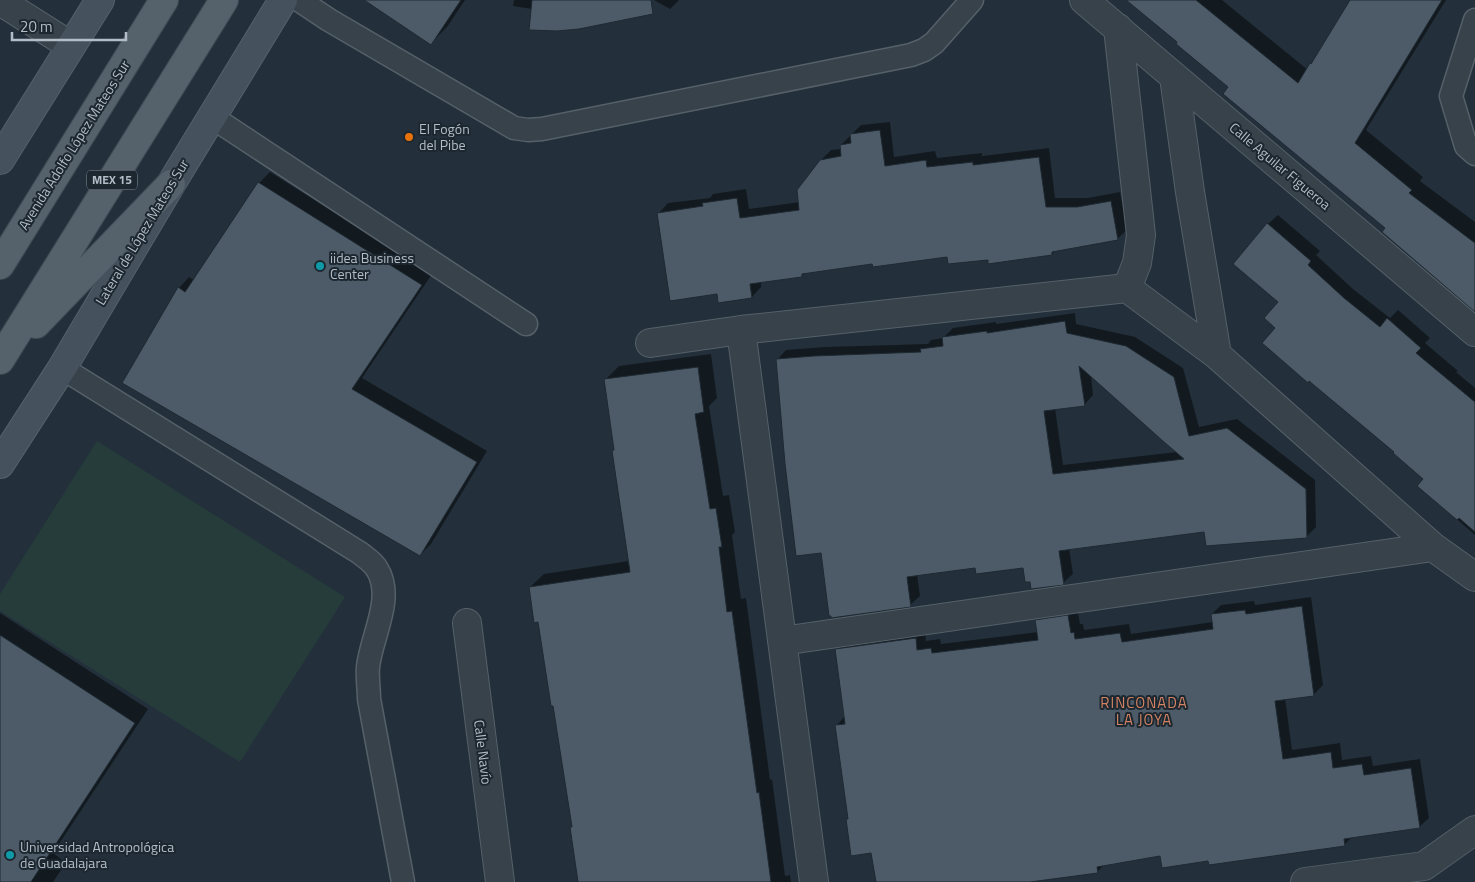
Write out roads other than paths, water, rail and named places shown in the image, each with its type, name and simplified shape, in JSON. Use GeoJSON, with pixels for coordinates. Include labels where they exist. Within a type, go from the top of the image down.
{"type":"FeatureCollection","features":[{"type":"Feature","properties":{"kind":"main road"},"geometry":{"type":"LineString","coordinates":[[0,160],[100,0]]}},
{"type":"Feature","properties":{"kind":"main road","name":"Avenida Adolfo López Mateos Sur"},"geometry":{"type":"LineString","coordinates":[[0,265],[164,0]]}},
{"type":"Feature","properties":{"kind":"main road","name":"MEX 15"},"geometry":{"type":"LineString","coordinates":[[0,361],[224,0]]}},
{"type":"Feature","properties":{"kind":"main road","name":"Lateral de López Mateos Sur"},"geometry":{"type":"LineString","coordinates":[[0,464],[62,368],[283,0]]}},
{"type":"Feature","properties":{"kind":"main road"},"geometry":{"type":"LineString","coordinates":[[0,361],[171,184]]}},
{"type":"Feature","properties":{"kind":"street","name":"Calle Aguilar Figueroa"},"geometry":{"type":"LineString","coordinates":[[1084,0],[1475,332]]}},
{"type":"Feature","properties":{"kind":"street"},"geometry":{"type":"LineString","coordinates":[[0,1],[71,46]]}},
{"type":"Feature","properties":{"kind":"street"},"geometry":{"type":"LineString","coordinates":[[1118,28],[1141,235],[1137,263],[1127,288]]}},
{"type":"Feature","properties":{"kind":"street"},"geometry":{"type":"LineString","coordinates":[[1174,77],[1190,192],[1217,355]]}},
{"type":"Feature","properties":{"kind":"street"},"geometry":{"type":"LineString","coordinates":[[650,343],[741,330],[1127,288],[1217,355],[1433,547],[1475,577]]}},
{"type":"Feature","properties":{"kind":"street"},"geometry":{"type":"LineString","coordinates":[[741,330],[814,882]]}},
{"type":"Feature","properties":{"kind":"street"},"geometry":{"type":"LineString","coordinates":[[782,640],[1433,547]]}},
{"type":"Feature","properties":{"kind":"street","name":"Calle Navío"},"geometry":{"type":"LineString","coordinates":[[468,623],[500,882]]}},
{"type":"Feature","properties":{"kind":"street"},"geometry":{"type":"LineString","coordinates":[[1305,882],[1424,866],[1475,830]]}},
{"type":"Feature","properties":{"kind":"lane"},"geometry":{"type":"LineString","coordinates":[[299,0],[329,20],[514,128],[528,130],[542,129],[911,55],[924,50],[934,43],[972,0]]}},
{"type":"Feature","properties":{"kind":"lane"},"geometry":{"type":"LineString","coordinates":[[1475,20],[1451,96],[1466,146],[1475,154]]}},
{"type":"Feature","properties":{"kind":"lane"},"geometry":{"type":"LineString","coordinates":[[212,117],[526,324]]}},
{"type":"Feature","properties":{"kind":"lane"},"geometry":{"type":"LineString","coordinates":[[62,368],[360,553],[378,569],[385,597],[368,668],[369,699],[403,882]]}},
{"type":"Feature","properties":{"kind":"place","name":"El Fogón del Pibe"},"geometry":{"type":"Point","coordinates":[409,137]}},
{"type":"Feature","properties":{"kind":"place","name":"iidea Business Center"},"geometry":{"type":"Point","coordinates":[320,266]}},
{"type":"Feature","properties":{"kind":"place","name":"Universidad Antropológica de Guadalajara"},"geometry":{"type":"Point","coordinates":[10,855]}},
{"type":"Feature","properties":{"kind":"district","name":"RINCONADA LA JOYA"},"geometry":{"type":"Point","coordinates":[1144,712]}}]}
